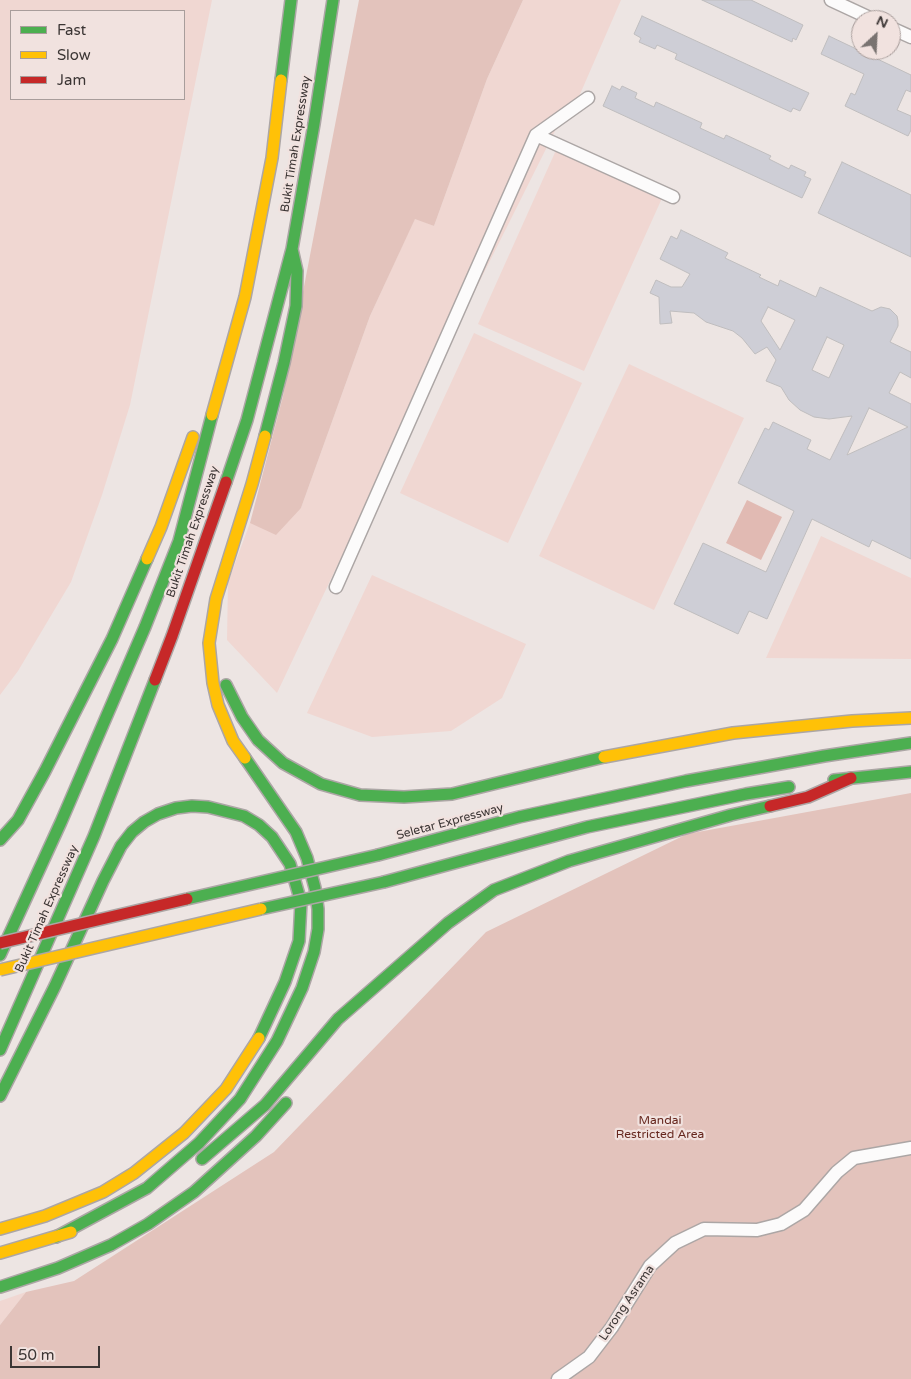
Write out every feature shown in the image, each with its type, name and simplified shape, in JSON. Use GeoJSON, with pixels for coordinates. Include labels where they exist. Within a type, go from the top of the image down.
{"type":"FeatureCollection","features":[{"type":"Feature","properties":{"kind":"highway","name":"Bukit Timah Expressway"},"geometry":{"type":"LineString","coordinates":[[1,950],[61,822],[142,636],[180,541],[220,382],[244,297],[272,158],[291,0]]}},
{"type":"Feature","properties":{"kind":"highway","name":"Bukit Timah Expressway"},"geometry":{"type":"LineString","coordinates":[[0,1050],[94,836],[172,636],[247,420],[292,249],[333,0]]}},
{"type":"Feature","properties":{"kind":"highway"},"geometry":{"type":"LineString","coordinates":[[56,1237],[146,1188],[199,1143],[240,1099],[277,1041],[302,988],[314,952],[318,929],[318,909],[307,858],[296,832],[233,741],[218,705],[210,656],[210,630],[220,583],[252,484],[284,363],[296,306],[297,271],[292,249]]}},
{"type":"Feature","properties":{"kind":"highway"},"geometry":{"type":"LineString","coordinates":[[0,840],[18,820],[112,639],[160,527],[197,426],[220,382]]}},
{"type":"Feature","properties":{"kind":"highway"},"geometry":{"type":"LineString","coordinates":[[220,583],[217,637],[218,656],[229,694],[242,718],[258,740],[283,763],[321,784],[360,796],[404,797],[452,794],[626,752],[734,733],[852,721],[911,718]]}},
{"type":"Feature","properties":{"kind":"highway","name":"Seletar Expressway"},"geometry":{"type":"LineString","coordinates":[[1,950],[378,855],[519,817],[686,781],[824,756],[911,743]]}},
{"type":"Feature","properties":{"kind":"highway"},"geometry":{"type":"LineString","coordinates":[[0,970],[202,922],[384,882],[586,827],[746,794],[850,778],[911,772]]}},
{"type":"Feature","properties":{"kind":"highway"},"geometry":{"type":"LineString","coordinates":[[192,1168],[264,1105],[338,1019],[358,1000],[448,923],[494,890],[569,861],[731,815],[808,798],[850,778]]}},
{"type":"Feature","properties":{"kind":"highway"},"geometry":{"type":"LineString","coordinates":[[0,1096],[55,986],[103,881],[121,846],[132,832],[158,814],[176,808],[192,806],[225,810],[244,816],[259,825],[272,837],[290,864],[301,902],[300,941],[285,982],[262,1033],[226,1089],[184,1133],[126,1178],[103,1192],[45,1216],[0,1230]]}},
{"type":"Feature","properties":{"kind":"highway"},"geometry":{"type":"LineString","coordinates":[[321,1057],[350,1022],[358,1000]]}},
{"type":"Feature","properties":{"kind":"highway"},"geometry":{"type":"LineString","coordinates":[[0,1287],[58,1268],[111,1245],[148,1224],[194,1192],[221,1168],[263,1129],[283,1108],[294,1092]]}},
{"type":"Feature","properties":{"kind":"highway"},"geometry":{"type":"LineString","coordinates":[[0,1253],[56,1237],[110,1218],[158,1194]]}},
{"type":"Feature","properties":{"kind":"street"},"geometry":{"type":"LineString","coordinates":[[832,0],[853,10]]}},
{"type":"Feature","properties":{"kind":"street"},"geometry":{"type":"LineString","coordinates":[[336,587],[536,135],[588,98]]}},
{"type":"Feature","properties":{"kind":"street"},"geometry":{"type":"LineString","coordinates":[[536,135],[673,197]]}},
{"type":"Feature","properties":{"kind":"street","name":"Lorong Asrama"},"geometry":{"type":"LineString","coordinates":[[558,1379],[589,1357],[612,1328],[650,1266],[674,1242],[704,1229],[758,1230],[781,1224],[804,1210],[837,1172],[854,1158],[911,1148]]}},
{"type":"Feature","properties":{"kind":"shaded area"},"geometry":{"type":"Polygon","coordinates":[[[0,0],[212,0],[130,405],[102,495],[71,582],[18,671],[0,695],[0,0]]]}},
{"type":"Feature","properties":{"kind":"shaded area"},"geometry":{"type":"Polygon","coordinates":[[[523,0],[621,0],[574,108],[561,119],[338,564],[277,693],[227,640],[228,582],[250,523],[301,508],[370,316],[415,218],[434,226],[487,79],[523,0]]]}},
{"type":"Feature","properties":{"kind":"shaded area"},"geometry":{"type":"Polygon","coordinates":[[[557,148],[663,196],[584,371],[478,324],[557,148]]]}},
{"type":"Feature","properties":{"kind":"shaded area"},"geometry":{"type":"Polygon","coordinates":[[[474,333],[582,383],[508,543],[400,493],[474,333]]]}},
{"type":"Feature","properties":{"kind":"shaded area"},"geometry":{"type":"Polygon","coordinates":[[[629,364],[744,418],[654,610],[539,556],[629,364]]]}},
{"type":"Feature","properties":{"kind":"shaded area"},"geometry":{"type":"Polygon","coordinates":[[[747,500],[782,517],[761,560],[726,543],[747,500]]]}},
{"type":"Feature","properties":{"kind":"shaded area"},"geometry":{"type":"Polygon","coordinates":[[[821,536],[911,578],[911,659],[766,658],[821,536]]]}},
{"type":"Feature","properties":{"kind":"shaded area"},"geometry":{"type":"Polygon","coordinates":[[[372,575],[526,644],[502,698],[451,731],[372,737],[307,713],[372,575]]]}},
{"type":"Feature","properties":{"kind":"shaded area"},"geometry":{"type":"Polygon","coordinates":[[[26,1292],[0,1325],[0,1301],[26,1292]]]}},
{"type":"Feature","properties":{"kind":"green space"},"geometry":{"type":"Polygon","coordinates":[[[359,0],[523,0],[487,79],[434,226],[415,219],[370,316],[301,508],[276,535],[250,523],[283,396],[359,0]]]}},
{"type":"Feature","properties":{"kind":"green space","name":"Mandai Restricted Area"},"geometry":{"type":"Polygon","coordinates":[[[911,793],[911,1379],[0,1379],[0,1325],[26,1292],[74,1281],[274,1152],[486,932],[687,834],[911,793]]]}},
{"type":"Feature","properties":{"kind":"building"},"geometry":{"type":"Polygon","coordinates":[[[702,0],[751,0],[803,25],[796,40],[793,38],[792,42],[702,0]]]}},
{"type":"Feature","properties":{"kind":"building"},"geometry":{"type":"Polygon","coordinates":[[[642,16],[809,93],[800,111],[793,108],[791,112],[675,59],[677,54],[657,45],[655,49],[639,42],[641,38],[634,34],[642,16]]]}},
{"type":"Feature","properties":{"kind":"building"},"geometry":{"type":"Polygon","coordinates":[[[829,36],[851,46],[851,60],[879,60],[911,75],[911,92],[906,90],[897,110],[911,116],[911,130],[908,136],[845,106],[851,93],[855,95],[864,74],[821,54],[829,36]]]}},
{"type":"Feature","properties":{"kind":"building"},"geometry":{"type":"Polygon","coordinates":[[[612,86],[620,90],[622,86],[637,93],[635,98],[654,107],[656,102],[702,123],[700,128],[724,139],[726,135],[771,156],[769,159],[789,169],[791,165],[806,172],[804,176],[811,179],[802,198],[603,106],[612,86]]]}},
{"type":"Feature","properties":{"kind":"building"},"geometry":{"type":"Polygon","coordinates":[[[842,162],[911,195],[911,257],[818,213],[842,162]]]}},
{"type":"Feature","properties":{"kind":"building"},"geometry":{"type":"Polygon","coordinates":[[[681,230],[728,253],[725,258],[761,275],[759,277],[778,286],[780,280],[816,297],[820,287],[872,311],[881,307],[890,309],[897,316],[898,326],[890,342],[911,352],[911,378],[900,372],[889,393],[911,404],[911,559],[872,540],[869,547],[812,519],[767,619],[749,611],[738,634],[674,604],[703,543],[766,572],[794,511],[738,483],[765,428],[769,430],[773,422],[811,440],[807,449],[830,460],[852,416],[829,419],[814,417],[800,410],[789,400],[781,387],[766,381],[776,360],[767,347],[755,354],[742,338],[733,331],[706,322],[694,313],[670,311],[672,323],[660,324],[659,297],[650,293],[656,280],[671,287],[682,287],[690,274],[660,259],[671,236],[677,239],[681,230]],[[768,307],[761,321],[780,350],[795,320],[768,307]],[[827,337],[812,370],[829,378],[844,345],[827,337]],[[869,408],[847,455],[908,427],[869,408]]]}},
{"type":"Feature","properties":{"kind":"traffic: fast"},"geometry":{"type":"LineString","coordinates":[[281,80],[291,0]]}},
{"type":"Feature","properties":{"kind":"traffic: fast"},"geometry":{"type":"LineString","coordinates":[[226,482],[247,420],[292,249],[333,0]]}},
{"type":"Feature","properties":{"kind":"traffic: fast"},"geometry":{"type":"LineString","coordinates":[[265,436],[284,363],[296,306],[297,271],[292,249]]}},
{"type":"Feature","properties":{"kind":"traffic: fast"},"geometry":{"type":"LineString","coordinates":[[0,955],[61,822],[145,627],[179,541],[212,415]]}},
{"type":"Feature","properties":{"kind":"traffic: fast"},"geometry":{"type":"LineString","coordinates":[[0,840],[18,820],[45,771],[112,639],[147,559]]}},
{"type":"Feature","properties":{"kind":"traffic: fast"},"geometry":{"type":"LineString","coordinates":[[0,1050],[94,836],[155,680]]}},
{"type":"Feature","properties":{"kind":"traffic: fast"},"geometry":{"type":"LineString","coordinates":[[226,685],[242,717],[258,740],[283,763],[321,784],[360,795],[404,797],[452,794],[604,757]]}},
{"type":"Feature","properties":{"kind":"traffic: fast"},"geometry":{"type":"LineString","coordinates":[[378,855],[519,817],[686,781],[824,756],[911,743]]}},
{"type":"Feature","properties":{"kind":"traffic: fast"},"geometry":{"type":"LineString","coordinates":[[56,1237],[147,1188],[199,1143],[240,1099],[277,1041],[302,988],[314,952],[318,929],[315,888],[307,858],[296,832],[245,758]]}},
{"type":"Feature","properties":{"kind":"traffic: fast"},"geometry":{"type":"LineString","coordinates":[[834,780],[911,772]]}},
{"type":"Feature","properties":{"kind":"traffic: fast"},"geometry":{"type":"LineString","coordinates":[[384,882],[587,827],[789,787]]}},
{"type":"Feature","properties":{"kind":"traffic: fast"},"geometry":{"type":"LineString","coordinates":[[202,1159],[265,1105],[338,1019],[448,923],[494,890],[569,861],[731,815],[770,806]]}},
{"type":"Feature","properties":{"kind":"traffic: fast"},"geometry":{"type":"LineString","coordinates":[[0,1096],[55,986],[121,846],[132,832],[144,822],[158,814],[176,808],[208,807],[244,816],[259,825],[272,837],[290,864],[301,902],[299,941],[285,982],[259,1038]]}},
{"type":"Feature","properties":{"kind":"traffic: fast"},"geometry":{"type":"LineString","coordinates":[[187,899],[378,855]]}},
{"type":"Feature","properties":{"kind":"traffic: fast"},"geometry":{"type":"LineString","coordinates":[[261,909],[384,882]]}},
{"type":"Feature","properties":{"kind":"traffic: fast"},"geometry":{"type":"LineString","coordinates":[[0,1287],[58,1268],[111,1245],[148,1224],[194,1192],[256,1136],[286,1103]]}},
{"type":"Feature","properties":{"kind":"traffic: slow"},"geometry":{"type":"LineString","coordinates":[[212,415],[245,297],[272,158],[281,80]]}},
{"type":"Feature","properties":{"kind":"traffic: slow"},"geometry":{"type":"LineString","coordinates":[[245,758],[233,741],[218,705],[213,683],[209,643],[216,599],[265,436]]}},
{"type":"Feature","properties":{"kind":"traffic: slow"},"geometry":{"type":"LineString","coordinates":[[147,559],[161,527],[193,437]]}},
{"type":"Feature","properties":{"kind":"traffic: slow"},"geometry":{"type":"LineString","coordinates":[[604,757],[733,733],[852,721],[911,718]]}},
{"type":"Feature","properties":{"kind":"traffic: slow"},"geometry":{"type":"LineString","coordinates":[[0,970],[261,909]]}},
{"type":"Feature","properties":{"kind":"traffic: slow"},"geometry":{"type":"LineString","coordinates":[[0,1229],[45,1216],[103,1192],[134,1173],[184,1133],[226,1089],[259,1038]]}},
{"type":"Feature","properties":{"kind":"traffic: slow"},"geometry":{"type":"LineString","coordinates":[[0,1253],[71,1232]]}},
{"type":"Feature","properties":{"kind":"traffic: jam"},"geometry":{"type":"LineString","coordinates":[[155,680],[226,482]]}},
{"type":"Feature","properties":{"kind":"traffic: jam"},"geometry":{"type":"LineString","coordinates":[[770,806],[808,797],[851,778]]}},
{"type":"Feature","properties":{"kind":"traffic: jam"},"geometry":{"type":"LineString","coordinates":[[0,943],[187,899]]}}]}
